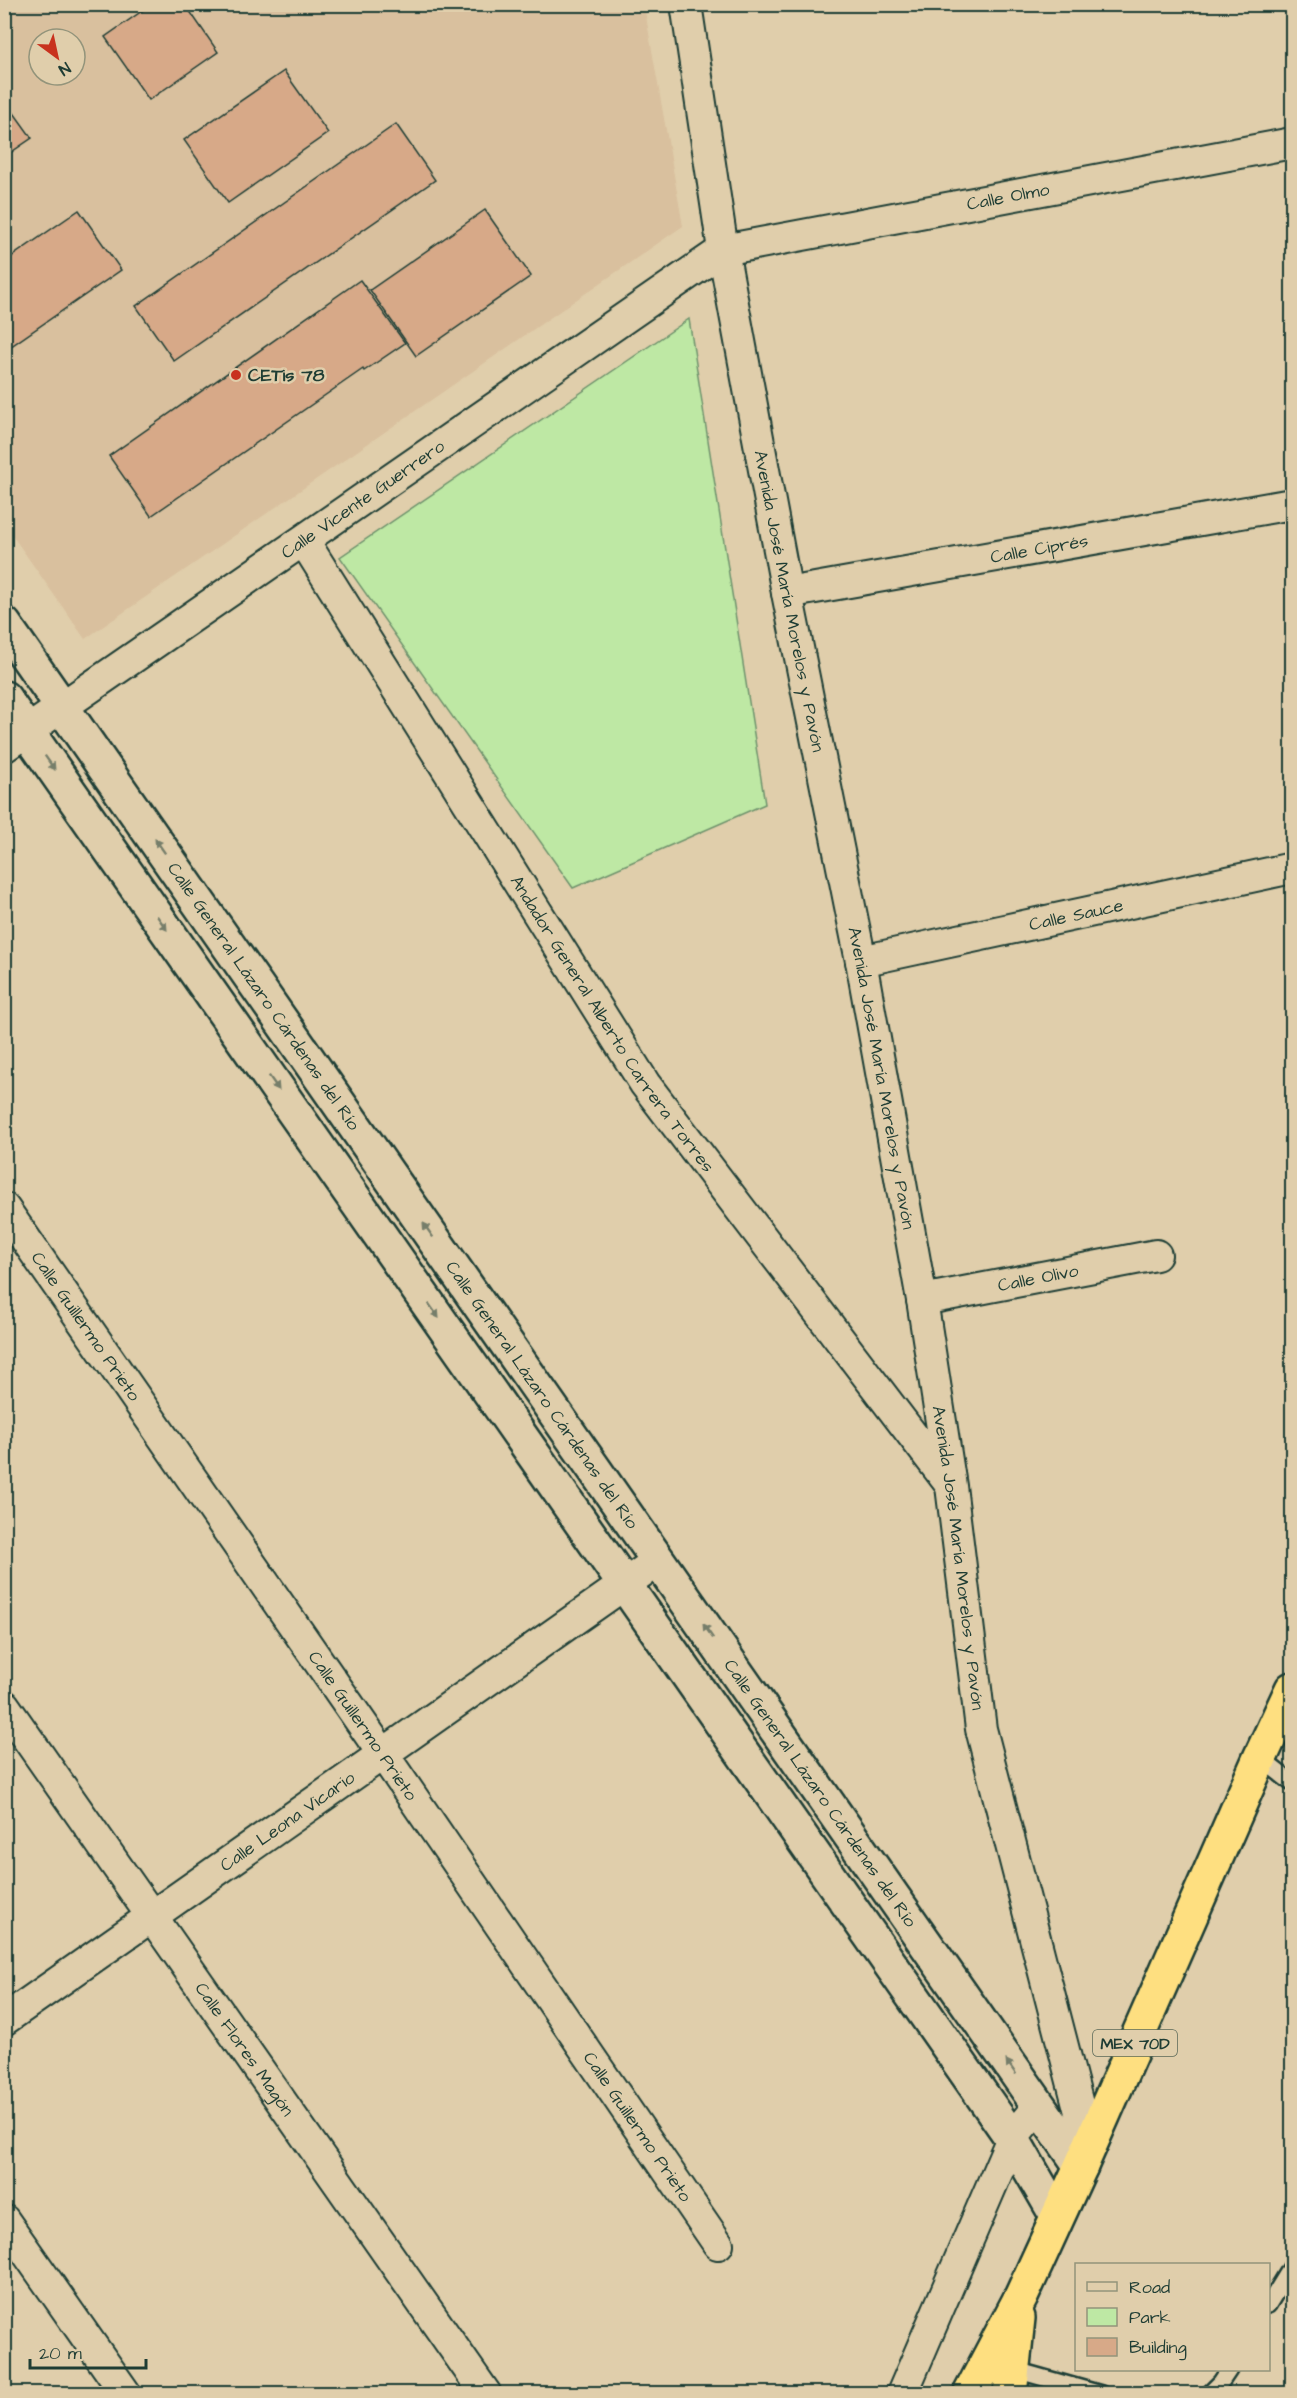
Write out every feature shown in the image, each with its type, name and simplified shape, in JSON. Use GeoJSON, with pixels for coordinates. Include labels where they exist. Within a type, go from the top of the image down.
{"type":"FeatureCollection","features":[{"type":"Feature","properties":{"kind":"highway","name":"MEX 70D"},"geometry":{"type":"LineString","coordinates":[[970,2394],[1021,2297],[1260,1758],[1293,1689]]}},
{"type":"Feature","properties":{"kind":"highway"},"geometry":{"type":"LineString","coordinates":[[1011,2381],[1021,2297]]}},
{"type":"Feature","properties":{"kind":"street","name":"Avenida José María Morelos y Pavón"},"geometry":{"type":"LineString","coordinates":[[686,4],[723,250],[787,592],[861,961],[922,1300],[951,1486],[981,1730],[1085,2157]]}},
{"type":"Feature","properties":{"kind":"street","name":"Calle Olmo"},"geometry":{"type":"LineString","coordinates":[[723,250],[1293,143]]}},
{"type":"Feature","properties":{"kind":"street","name":"Calle Vicente Guerrero"},"geometry":{"type":"LineString","coordinates":[[16,739],[723,250]]}},
{"type":"Feature","properties":{"kind":"street","name":"Calle Ciprés"},"geometry":{"type":"LineString","coordinates":[[787,592],[1293,504]]}},
{"type":"Feature","properties":{"kind":"street","name":"Andador General Alberto Carrera Torres"},"geometry":{"type":"LineString","coordinates":[[304,541],[645,1084],[951,1486]]}},
{"type":"Feature","properties":{"kind":"street","name":"Calle General Lázaro Cárdenas del Río"},"geometry":{"type":"LineString","coordinates":[[4,624],[1038,2106],[1085,2157]]}},
{"type":"Feature","properties":{"kind":"street"},"geometry":{"type":"LineString","coordinates":[[4,698],[16,739],[626,1585],[1012,2138],[1057,2216]]}},
{"type":"Feature","properties":{"kind":"street","name":"Calle Sauce"},"geometry":{"type":"LineString","coordinates":[[861,961],[1293,868]]}},
{"type":"Feature","properties":{"kind":"street","name":"Calle Guillermo Prieto"},"geometry":{"type":"LineString","coordinates":[[4,1208],[383,1754],[718,2244]]}},
{"type":"Feature","properties":{"kind":"street","name":"Calle Olivo"},"geometry":{"type":"LineString","coordinates":[[922,1300],[1156,1256]]}},
{"type":"Feature","properties":{"kind":"street","name":"Calle Leona Vicario"},"geometry":{"type":"LineString","coordinates":[[4,2020],[659,1560]]}},
{"type":"Feature","properties":{"kind":"street","name":"Calle Flores Magón"},"geometry":{"type":"LineString","coordinates":[[4,1705],[486,2394]]}},
{"type":"Feature","properties":{"kind":"street"},"geometry":{"type":"LineString","coordinates":[[902,2394],[1012,2138],[1038,2106]]}},
{"type":"Feature","properties":{"kind":"street"},"geometry":{"type":"LineString","coordinates":[[4,2220],[126,2394]]}},
{"type":"Feature","properties":{"kind":"lane"},"geometry":{"type":"LineString","coordinates":[[1260,1758],[1293,1783]]}},
{"type":"Feature","properties":{"kind":"lane"},"geometry":{"type":"LineString","coordinates":[[1270,2303],[1293,2266]]}},
{"type":"Feature","properties":{"kind":"lane"},"geometry":{"type":"LineString","coordinates":[[1209,2394],[1228,2371]]}},
{"type":"Feature","properties":{"kind":"lane"},"geometry":{"type":"LineString","coordinates":[[1011,2381],[1101,2394]]}},
{"type":"Feature","properties":{"kind":"shaded area","name":"CETis 78"},"geometry":{"type":"Polygon","coordinates":[[[4,5],[644,5],[683,226],[85,639],[5,525],[4,5]]]}},
{"type":"Feature","properties":{"kind":"green space"},"geometry":{"type":"Polygon","coordinates":[[[689,319],[765,804],[573,888],[340,557],[689,319]]]}},
{"type":"Feature","properties":{"kind":"building"},"geometry":{"type":"Polygon","coordinates":[[[152,4],[185,4],[218,52],[149,100],[105,37],[152,4]]]}},
{"type":"Feature","properties":{"kind":"building"},"geometry":{"type":"Polygon","coordinates":[[[284,71],[328,133],[228,203],[184,140],[284,71]]]}},
{"type":"Feature","properties":{"kind":"building"},"geometry":{"type":"Polygon","coordinates":[[[4,99],[32,138],[4,157],[4,99]]]}},
{"type":"Feature","properties":{"kind":"building"},"geometry":{"type":"Polygon","coordinates":[[[396,124],[435,180],[174,361],[136,306],[396,124]]]}},
{"type":"Feature","properties":{"kind":"building"},"geometry":{"type":"Polygon","coordinates":[[[79,210],[121,270],[4,351],[4,262],[79,210]]]}},
{"type":"Feature","properties":{"kind":"building"},"geometry":{"type":"Polygon","coordinates":[[[485,210],[531,276],[416,356],[370,290],[485,210]]]}},
{"type":"Feature","properties":{"kind":"building"},"geometry":{"type":"Polygon","coordinates":[[[360,280],[405,343],[364,371],[363,369],[151,516],[109,456],[360,280]]]}},
{"type":"Feature","properties":{"kind":"place","name":"CETis 78"},"geometry":{"type":"Point","coordinates":[236,375]}}]}
